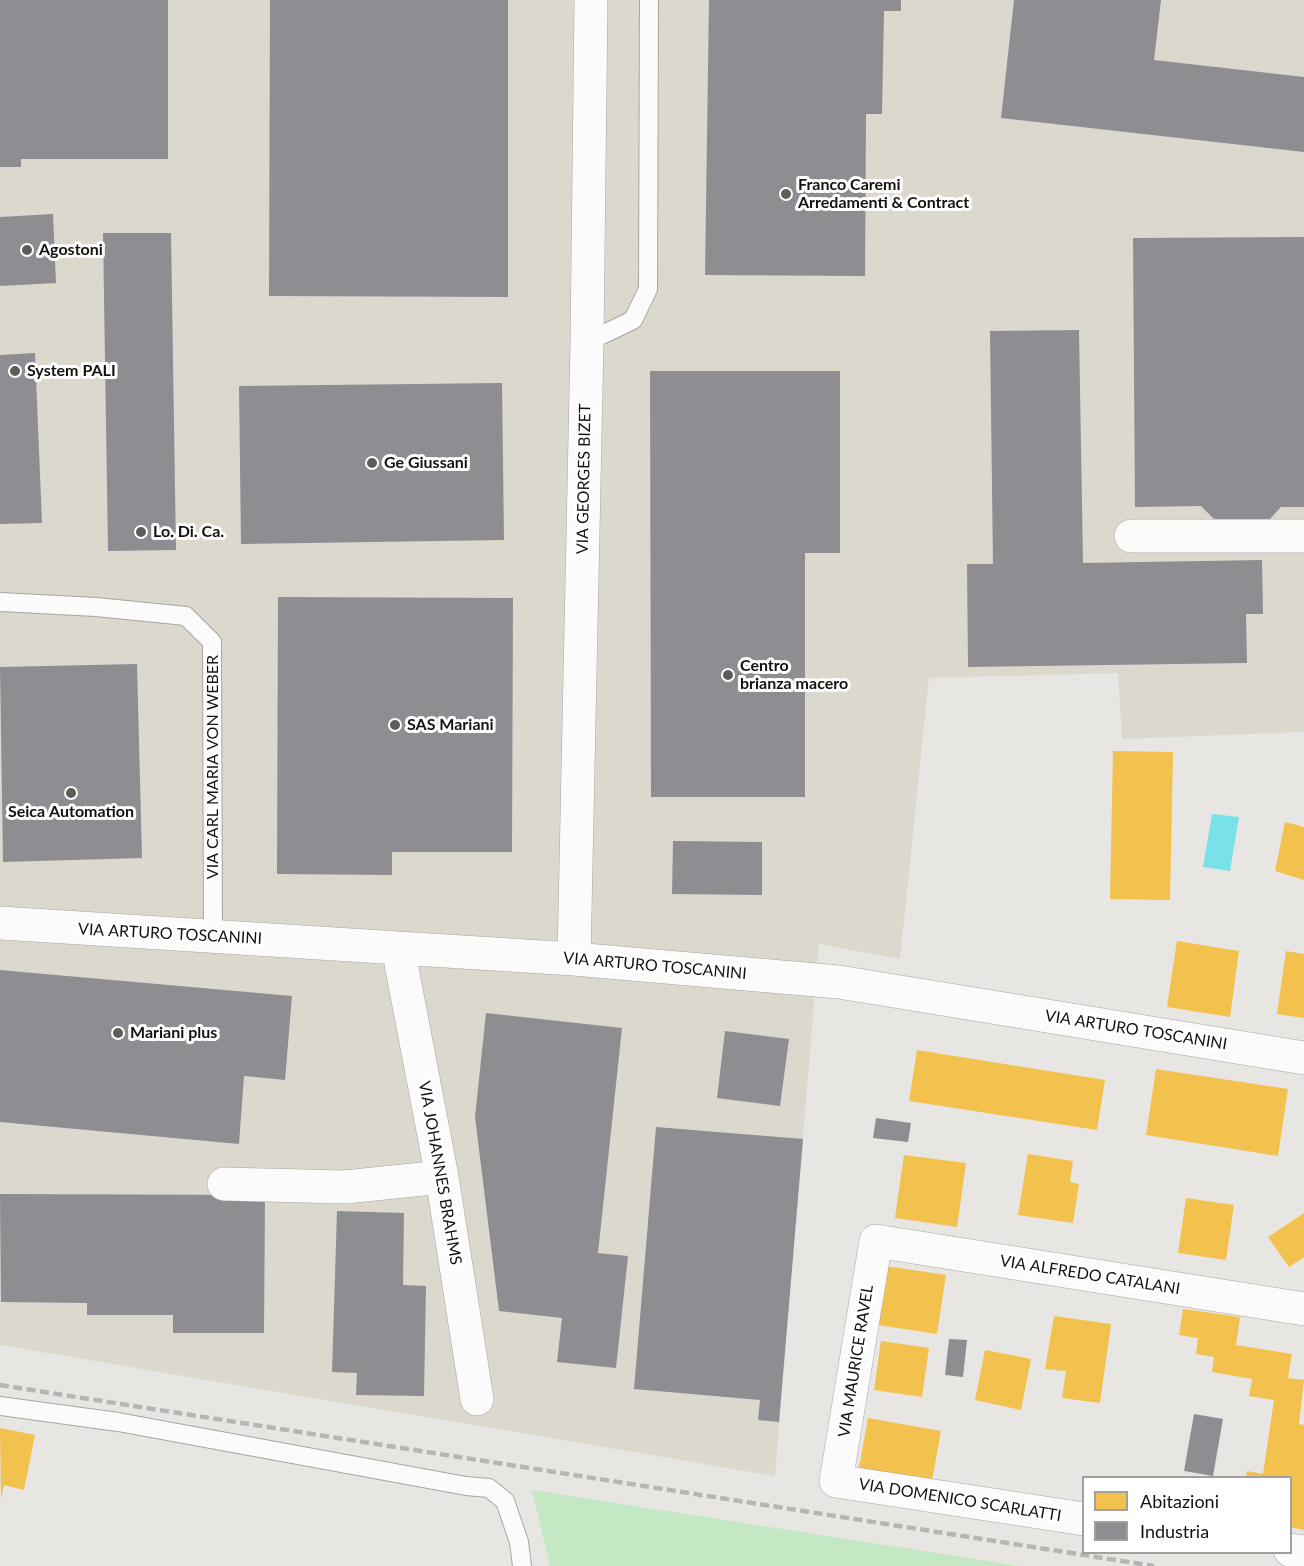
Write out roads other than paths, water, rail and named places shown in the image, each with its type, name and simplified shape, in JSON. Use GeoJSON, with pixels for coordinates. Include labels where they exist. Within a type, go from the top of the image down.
{"type":"FeatureCollection","features":[{"type":"Feature","properties":{"kind":"street","name":"VIA GEORGES BIZET"},"geometry":{"type":"LineString","coordinates":[[574,959],[587,342],[591,0]]}},
{"type":"Feature","properties":{"kind":"street"},"geometry":{"type":"LineString","coordinates":[[1131,536],[1304,536]]}},
{"type":"Feature","properties":{"kind":"street","name":"VIA ARTURO TOSCANINI"},"geometry":{"type":"LineString","coordinates":[[0,923],[574,959],[839,982],[1304,1058]]}},
{"type":"Feature","properties":{"kind":"street","name":"VIA JOHANNES BRAHMS"},"geometry":{"type":"LineString","coordinates":[[398,948],[442,1177],[477,1399]]}},
{"type":"Feature","properties":{"kind":"street"},"geometry":{"type":"LineString","coordinates":[[224,1184],[345,1187],[442,1177]]}},
{"type":"Feature","properties":{"kind":"street","name":"VIA ALFREDO CATALANI"},"geometry":{"type":"LineString","coordinates":[[876,1241],[1304,1309]]}},
{"type":"Feature","properties":{"kind":"street","name":"VIA MAURICE RAVEL"},"geometry":{"type":"LineString","coordinates":[[836,1481],[876,1241]]}},
{"type":"Feature","properties":{"kind":"street","name":"VIA DOMENICO SCARLATTI"},"geometry":{"type":"LineString","coordinates":[[836,1481],[1082,1519]]}},
{"type":"Feature","properties":{"kind":"lane"},"geometry":{"type":"LineString","coordinates":[[587,342],[633,320],[648,289],[649,0]]}},
{"type":"Feature","properties":{"kind":"lane","name":"VIA CARL MARIA VON WEBER"},"geometry":{"type":"LineString","coordinates":[[0,603],[96,607],[186,616],[212,642],[213,936]]}},
{"type":"Feature","properties":{"kind":"lane"},"geometry":{"type":"LineString","coordinates":[[0,1406],[118,1422],[466,1486],[489,1488],[505,1501],[519,1542],[522,1566]]}},
{"type":"Feature","properties":{"kind":"water"},"geometry":{"type":"Polygon","coordinates":[[[1212,814],[1239,817],[1230,871],[1203,867],[1212,814]]]}},
{"type":"Feature","properties":{"kind":"railway"},"geometry":{"type":"LineString","coordinates":[[0,1385],[1154,1566]]}},
{"type":"Feature","properties":{"kind":"place","name":"Franco Caremi Arredamenti & Contract"},"geometry":{"type":"Point","coordinates":[786,194]}},
{"type":"Feature","properties":{"kind":"place","name":"Agostoni"},"geometry":{"type":"Point","coordinates":[27,250]}},
{"type":"Feature","properties":{"kind":"place","name":"System PALI"},"geometry":{"type":"Point","coordinates":[15,371]}},
{"type":"Feature","properties":{"kind":"place","name":"Ge Giussani"},"geometry":{"type":"Point","coordinates":[372,463]}},
{"type":"Feature","properties":{"kind":"place","name":"Lo. Di. Ca."},"geometry":{"type":"Point","coordinates":[141,532]}},
{"type":"Feature","properties":{"kind":"place","name":"Centro brianza macero"},"geometry":{"type":"Point","coordinates":[728,675]}},
{"type":"Feature","properties":{"kind":"place","name":"SAS Mariani"},"geometry":{"type":"Point","coordinates":[395,725]}},
{"type":"Feature","properties":{"kind":"place","name":"Seica Automation"},"geometry":{"type":"Point","coordinates":[71,793]}},
{"type":"Feature","properties":{"kind":"place","name":"Mariani plus"},"geometry":{"type":"Point","coordinates":[118,1033]}}]}
